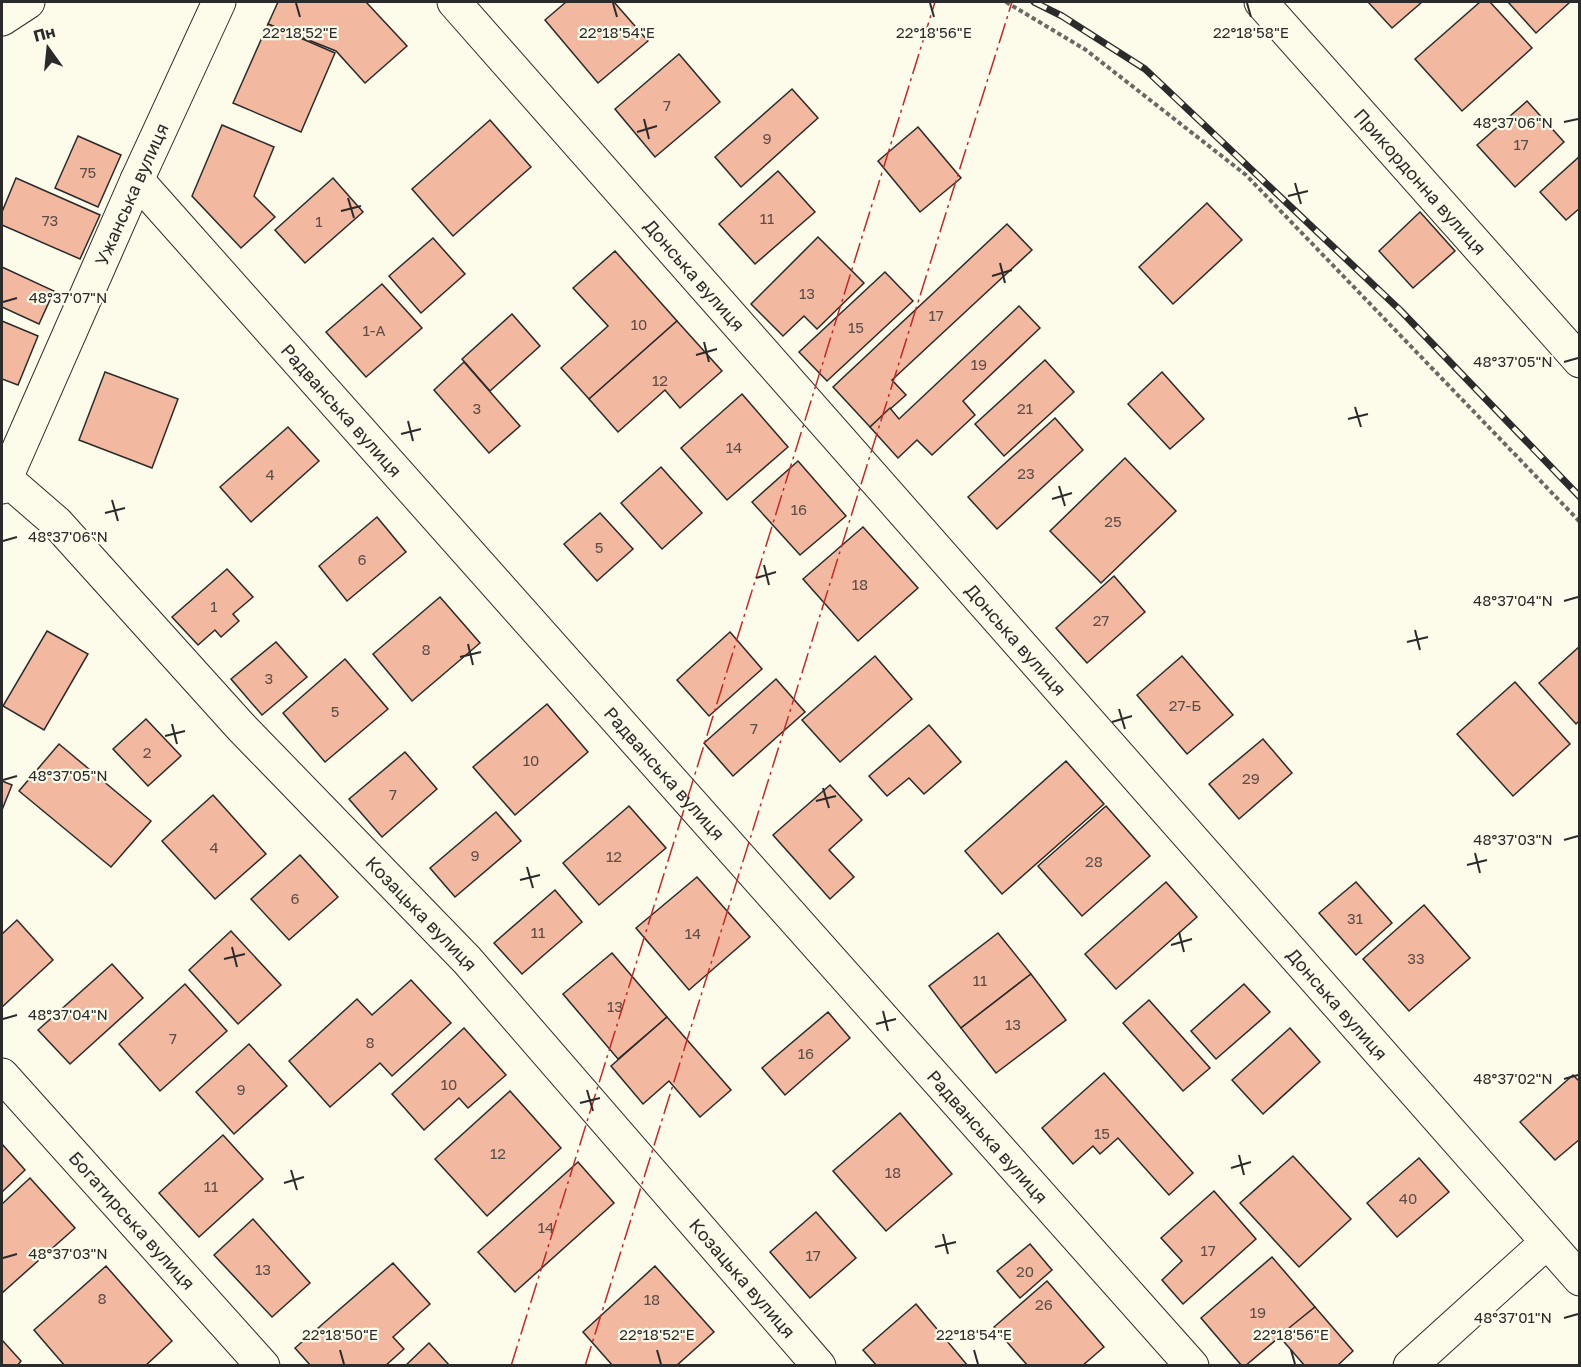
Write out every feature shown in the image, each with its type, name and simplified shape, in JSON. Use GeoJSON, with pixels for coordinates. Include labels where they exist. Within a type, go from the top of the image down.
{"type":"FeatureCollection","features":[{"type":"Feature","properties":{"kind":"street"},"geometry":{"type":"LineString","coordinates":[[2,19],[28,2]]}},
{"type":"Feature","properties":{"kind":"street","name":"Ужанська вулиця"},"geometry":{"type":"LineString","coordinates":[[3,482],[219,2]]}},
{"type":"Feature","properties":{"kind":"street","name":"Донська вулиця"},"geometry":{"type":"LineString","coordinates":[[454,2],[1580,1279]]}},
{"type":"Feature","properties":{"kind":"street","name":"Прикордонна вулиця"},"geometry":{"type":"LineString","coordinates":[[1261,2],[1580,361]]}},
{"type":"Feature","properties":{"kind":"street","name":"Радванська вулиця"},"geometry":{"type":"LineString","coordinates":[[138,180],[1192,1365]]}},
{"type":"Feature","properties":{"kind":"street","name":"Козацька вулиця"},"geometry":{"type":"LineString","coordinates":[[3,482],[57,523],[241,727],[467,960],[819,1365]]}},
{"type":"Feature","properties":{"kind":"street","name":"Богатирська вулиця"},"geometry":{"type":"LineString","coordinates":[[2,1075],[263,1365]]}},
{"type":"Feature","properties":{"kind":"street"},"geometry":{"type":"LineString","coordinates":[[1410,1365],[1547,1242]]}},
{"type":"Feature","properties":{"kind":"path"},"geometry":{"type":"LineString","coordinates":[[1006,2],[1086,50],[1246,175],[1580,522]]}},
{"type":"Feature","properties":{"kind":"building"},"geometry":{"type":"Polygon","coordinates":[[[278,2],[366,2],[407,46],[365,83],[336,51],[268,24],[278,2]]]}},
{"type":"Feature","properties":{"kind":"building"},"geometry":{"type":"Polygon","coordinates":[[[566,2],[614,2],[648,41],[598,83],[545,20],[566,2]]]}},
{"type":"Feature","properties":{"kind":"building"},"geometry":{"type":"Polygon","coordinates":[[[1368,2],[1422,2],[1392,28],[1368,2]]]}},
{"type":"Feature","properties":{"kind":"building"},"geometry":{"type":"Polygon","coordinates":[[[1480,2],[1490,2],[1532,48],[1462,111],[1415,59],[1480,2]]]}},
{"type":"Feature","properties":{"kind":"building"},"geometry":{"type":"Polygon","coordinates":[[[1508,2],[1568,2],[1569,3],[1536,33],[1508,2]]]}},
{"type":"Feature","properties":{"kind":"building"},"geometry":{"type":"Polygon","coordinates":[[[268,24],[335,53],[301,132],[233,103],[268,24]]]}},
{"type":"Feature","properties":{"kind":"building"},"geometry":{"type":"Polygon","coordinates":[[[679,54],[720,102],[655,157],[615,109],[679,54]]]}},
{"type":"Feature","properties":{"kind":"building"},"geometry":{"type":"Polygon","coordinates":[[[792,89],[818,118],[741,187],[715,157],[792,89]]]}},
{"type":"Feature","properties":{"kind":"building"},"geometry":{"type":"Polygon","coordinates":[[[1527,101],[1564,142],[1515,187],[1477,145],[1527,101]]]}},
{"type":"Feature","properties":{"kind":"building"},"geometry":{"type":"Polygon","coordinates":[[[490,120],[531,167],[453,236],[412,189],[490,120]]]}},
{"type":"Feature","properties":{"kind":"building"},"geometry":{"type":"Polygon","coordinates":[[[222,125],[274,147],[254,196],[275,217],[241,248],[192,196],[222,125]]]}},
{"type":"Feature","properties":{"kind":"building"},"geometry":{"type":"Polygon","coordinates":[[[918,127],[961,178],[920,212],[878,161],[918,127]]]}},
{"type":"Feature","properties":{"kind":"building"},"geometry":{"type":"Polygon","coordinates":[[[78,136],[121,155],[98,207],[55,188],[78,136]]]}},
{"type":"Feature","properties":{"kind":"building"},"geometry":{"type":"Polygon","coordinates":[[[1580,156],[1580,208],[1566,220],[1540,192],[1580,156]]]}},
{"type":"Feature","properties":{"kind":"building"},"geometry":{"type":"Polygon","coordinates":[[[778,171],[815,212],[755,264],[719,224],[778,171]]]}},
{"type":"Feature","properties":{"kind":"building"},"geometry":{"type":"Polygon","coordinates":[[[16,178],[100,215],[80,259],[2,225],[2,212],[16,178]]]}},
{"type":"Feature","properties":{"kind":"building"},"geometry":{"type":"Polygon","coordinates":[[[333,178],[363,212],[305,263],[275,230],[333,178]]]}},
{"type":"Feature","properties":{"kind":"building"},"geometry":{"type":"Polygon","coordinates":[[[1207,203],[1242,240],[1173,304],[1139,267],[1207,203]]]}},
{"type":"Feature","properties":{"kind":"building"},"geometry":{"type":"Polygon","coordinates":[[[1420,212],[1455,251],[1413,288],[1379,251],[1420,212]]]}},
{"type":"Feature","properties":{"kind":"building"},"geometry":{"type":"Polygon","coordinates":[[[1007,224],[1032,250],[892,380],[906,395],[870,427],[833,387],[1007,224]]]}},
{"type":"Feature","properties":{"kind":"building"},"geometry":{"type":"Polygon","coordinates":[[[818,237],[864,283],[817,329],[804,316],[783,336],[751,304],[818,237]]]}},
{"type":"Feature","properties":{"kind":"building"},"geometry":{"type":"Polygon","coordinates":[[[433,238],[465,274],[421,313],[389,276],[433,238]]]}},
{"type":"Feature","properties":{"kind":"building"},"geometry":{"type":"Polygon","coordinates":[[[615,251],[677,321],[589,399],[561,368],[608,326],[573,288],[615,251]]]}},
{"type":"Feature","properties":{"kind":"building"},"geometry":{"type":"Polygon","coordinates":[[[2,267],[54,291],[39,324],[2,307],[2,267]]]}},
{"type":"Feature","properties":{"kind":"building"},"geometry":{"type":"Polygon","coordinates":[[[885,272],[913,301],[827,381],[799,352],[885,272]]]}},
{"type":"Feature","properties":{"kind":"building"},"geometry":{"type":"Polygon","coordinates":[[[382,284],[422,328],[366,377],[326,332],[382,284]]]}},
{"type":"Feature","properties":{"kind":"building"},"geometry":{"type":"Polygon","coordinates":[[[1019,306],[1040,328],[963,401],[975,415],[932,455],[917,440],[898,458],[870,427],[890,408],[899,419],[1019,306]]]}},
{"type":"Feature","properties":{"kind":"building"},"geometry":{"type":"Polygon","coordinates":[[[512,314],[540,346],[490,391],[462,359],[512,314]]]}},
{"type":"Feature","properties":{"kind":"building"},"geometry":{"type":"Polygon","coordinates":[[[2,321],[38,336],[18,385],[2,379],[2,321]]]}},
{"type":"Feature","properties":{"kind":"building"},"geometry":{"type":"Polygon","coordinates":[[[677,321],[722,371],[680,408],[665,390],[618,432],[589,399],[677,321]]]}},
{"type":"Feature","properties":{"kind":"building"},"geometry":{"type":"Polygon","coordinates":[[[1045,360],[1074,392],[1004,456],[975,424],[1045,360]]]}},
{"type":"Feature","properties":{"kind":"building"},"geometry":{"type":"Polygon","coordinates":[[[464,362],[520,426],[489,453],[434,390],[464,362]]]}},
{"type":"Feature","properties":{"kind":"building"},"geometry":{"type":"Polygon","coordinates":[[[105,372],[178,399],[152,468],[79,440],[105,372]]]}},
{"type":"Feature","properties":{"kind":"building"},"geometry":{"type":"Polygon","coordinates":[[[1162,372],[1204,419],[1170,449],[1128,404],[1162,372]]]}},
{"type":"Feature","properties":{"kind":"building"},"geometry":{"type":"Polygon","coordinates":[[[742,394],[788,447],[727,500],[681,448],[742,394]]]}},
{"type":"Feature","properties":{"kind":"building"},"geometry":{"type":"Polygon","coordinates":[[[1055,418],[1083,450],[997,529],[968,497],[1055,418]]]}},
{"type":"Feature","properties":{"kind":"building"},"geometry":{"type":"Polygon","coordinates":[[[288,427],[319,461],[251,522],[220,487],[288,427]]]}},
{"type":"Feature","properties":{"kind":"building"},"geometry":{"type":"Polygon","coordinates":[[[1125,458],[1176,511],[1101,583],[1050,531],[1125,458]]]}},
{"type":"Feature","properties":{"kind":"building"},"geometry":{"type":"Polygon","coordinates":[[[798,461],[846,516],[800,555],[752,502],[798,461]]]}},
{"type":"Feature","properties":{"kind":"building"},"geometry":{"type":"Polygon","coordinates":[[[661,467],[702,513],[662,549],[621,503],[661,467]]]}},
{"type":"Feature","properties":{"kind":"building"},"geometry":{"type":"Polygon","coordinates":[[[600,513],[633,549],[597,581],[564,544],[600,513]]]}},
{"type":"Feature","properties":{"kind":"building"},"geometry":{"type":"Polygon","coordinates":[[[377,517],[406,552],[347,601],[319,566],[377,517]]]}},
{"type":"Feature","properties":{"kind":"building"},"geometry":{"type":"Polygon","coordinates":[[[863,527],[918,588],[858,641],[803,579],[863,527]]]}},
{"type":"Feature","properties":{"kind":"building"},"geometry":{"type":"Polygon","coordinates":[[[227,569],[253,597],[233,614],[239,621],[221,637],[215,630],[198,645],[172,617],[227,569]]]}},
{"type":"Feature","properties":{"kind":"building"},"geometry":{"type":"Polygon","coordinates":[[[1114,576],[1145,612],[1087,663],[1056,628],[1114,576]]]}},
{"type":"Feature","properties":{"kind":"building"},"geometry":{"type":"Polygon","coordinates":[[[440,597],[480,643],[412,701],[373,654],[440,597]]]}},
{"type":"Feature","properties":{"kind":"building"},"geometry":{"type":"Polygon","coordinates":[[[47,631],[88,654],[44,730],[3,706],[47,631]]]}},
{"type":"Feature","properties":{"kind":"building"},"geometry":{"type":"Polygon","coordinates":[[[730,632],[762,669],[709,716],[677,680],[730,632]]]}},
{"type":"Feature","properties":{"kind":"building"},"geometry":{"type":"Polygon","coordinates":[[[276,642],[307,677],[262,715],[231,679],[276,642]]]}},
{"type":"Feature","properties":{"kind":"building"},"geometry":{"type":"Polygon","coordinates":[[[1580,646],[1580,720],[1576,724],[1539,683],[1580,646]]]}},
{"type":"Feature","properties":{"kind":"building"},"geometry":{"type":"Polygon","coordinates":[[[875,656],[912,699],[840,762],[802,720],[875,656]]]}},
{"type":"Feature","properties":{"kind":"building"},"geometry":{"type":"Polygon","coordinates":[[[1182,656],[1233,715],[1187,754],[1137,695],[1182,656]]]}},
{"type":"Feature","properties":{"kind":"building"},"geometry":{"type":"Polygon","coordinates":[[[345,659],[388,709],[325,762],[283,713],[345,659]]]}},
{"type":"Feature","properties":{"kind":"building"},"geometry":{"type":"Polygon","coordinates":[[[776,679],[805,712],[733,776],[704,743],[776,679]]]}},
{"type":"Feature","properties":{"kind":"building"},"geometry":{"type":"Polygon","coordinates":[[[1515,682],[1570,744],[1513,796],[1457,734],[1515,682]]]}},
{"type":"Feature","properties":{"kind":"building"},"geometry":{"type":"Polygon","coordinates":[[[547,704],[588,752],[515,815],[473,767],[547,704]]]}},
{"type":"Feature","properties":{"kind":"building"},"geometry":{"type":"Polygon","coordinates":[[[146,719],[181,756],[148,786],[113,749],[146,719]]]}},
{"type":"Feature","properties":{"kind":"building"},"geometry":{"type":"Polygon","coordinates":[[[929,725],[961,762],[924,794],[909,778],[887,796],[869,776],[929,725]]]}},
{"type":"Feature","properties":{"kind":"building"},"geometry":{"type":"Polygon","coordinates":[[[1263,739],[1292,773],[1239,819],[1209,784],[1263,739]]]}},
{"type":"Feature","properties":{"kind":"building"},"geometry":{"type":"Polygon","coordinates":[[[59,744],[151,821],[111,867],[19,791],[59,744]]]}},
{"type":"Feature","properties":{"kind":"building"},"geometry":{"type":"Polygon","coordinates":[[[405,752],[437,789],[382,837],[349,799],[405,752]]]}},
{"type":"Feature","properties":{"kind":"building"},"geometry":{"type":"Polygon","coordinates":[[[1066,761],[1104,804],[1002,894],[965,851],[1066,761]]]}},
{"type":"Feature","properties":{"kind":"building"},"geometry":{"type":"Polygon","coordinates":[[[2,781],[12,785],[2,810],[2,781]]]}},
{"type":"Feature","properties":{"kind":"building"},"geometry":{"type":"Polygon","coordinates":[[[830,785],[862,820],[829,850],[854,877],[830,899],[773,835],[830,785]]]}},
{"type":"Feature","properties":{"kind":"building"},"geometry":{"type":"Polygon","coordinates":[[[213,795],[266,854],[215,899],[162,841],[213,795]]]}},
{"type":"Feature","properties":{"kind":"building"},"geometry":{"type":"Polygon","coordinates":[[[629,806],[666,848],[599,905],[563,863],[629,806]]]}},
{"type":"Feature","properties":{"kind":"building"},"geometry":{"type":"Polygon","coordinates":[[[1106,806],[1150,856],[1082,916],[1038,866],[1106,806]]]}},
{"type":"Feature","properties":{"kind":"building"},"geometry":{"type":"Polygon","coordinates":[[[496,812],[521,841],[455,897],[430,868],[496,812]]]}},
{"type":"Feature","properties":{"kind":"building"},"geometry":{"type":"Polygon","coordinates":[[[300,855],[338,897],[289,940],[251,899],[300,855]]]}},
{"type":"Feature","properties":{"kind":"building"},"geometry":{"type":"Polygon","coordinates":[[[697,877],[750,937],[689,990],[636,928],[697,877]]]}},
{"type":"Feature","properties":{"kind":"building"},"geometry":{"type":"Polygon","coordinates":[[[1166,882],[1197,917],[1116,989],[1085,954],[1166,882]]]}},
{"type":"Feature","properties":{"kind":"building"},"geometry":{"type":"Polygon","coordinates":[[[1356,882],[1392,923],[1356,955],[1319,913],[1356,882]]]}},
{"type":"Feature","properties":{"kind":"building"},"geometry":{"type":"Polygon","coordinates":[[[555,890],[582,922],[522,974],[494,943],[555,890]]]}},
{"type":"Feature","properties":{"kind":"building"},"geometry":{"type":"Polygon","coordinates":[[[1424,905],[1470,958],[1409,1011],[1363,959],[1424,905]]]}},
{"type":"Feature","properties":{"kind":"building"},"geometry":{"type":"Polygon","coordinates":[[[17,920],[53,960],[2,1007],[2,934],[17,920]]]}},
{"type":"Feature","properties":{"kind":"building"},"geometry":{"type":"Polygon","coordinates":[[[231,931],[281,985],[238,1024],[189,970],[231,931]]]}},
{"type":"Feature","properties":{"kind":"building"},"geometry":{"type":"Polygon","coordinates":[[[998,933],[1031,974],[961,1028],[929,986],[998,933]]]}},
{"type":"Feature","properties":{"kind":"building"},"geometry":{"type":"Polygon","coordinates":[[[612,953],[667,1017],[618,1059],[563,994],[612,953]]]}},
{"type":"Feature","properties":{"kind":"building"},"geometry":{"type":"Polygon","coordinates":[[[112,964],[143,998],[70,1064],[38,1030],[112,964]]]}},
{"type":"Feature","properties":{"kind":"building"},"geometry":{"type":"Polygon","coordinates":[[[1031,974],[1066,1020],[996,1073],[961,1028],[1031,974]]]}},
{"type":"Feature","properties":{"kind":"building"},"geometry":{"type":"Polygon","coordinates":[[[411,980],[451,1023],[392,1076],[380,1063],[330,1107],[289,1061],[357,999],[372,1015],[411,980]]]}},
{"type":"Feature","properties":{"kind":"building"},"geometry":{"type":"Polygon","coordinates":[[[185,984],[227,1031],[160,1091],[119,1044],[185,984]]]}},
{"type":"Feature","properties":{"kind":"building"},"geometry":{"type":"Polygon","coordinates":[[[1244,984],[1270,1012],[1216,1059],[1191,1031],[1244,984]]]}},
{"type":"Feature","properties":{"kind":"building"},"geometry":{"type":"Polygon","coordinates":[[[1149,1000],[1210,1068],[1183,1091],[1123,1023],[1149,1000]]]}},
{"type":"Feature","properties":{"kind":"building"},"geometry":{"type":"Polygon","coordinates":[[[828,1012],[850,1038],[785,1095],[762,1068],[828,1012]]]}},
{"type":"Feature","properties":{"kind":"building"},"geometry":{"type":"Polygon","coordinates":[[[667,1017],[731,1090],[700,1117],[669,1081],[643,1104],[611,1066],[667,1017]]]}},
{"type":"Feature","properties":{"kind":"building"},"geometry":{"type":"Polygon","coordinates":[[[464,1028],[506,1075],[468,1108],[459,1098],[424,1130],[392,1094],[464,1028]]]}},
{"type":"Feature","properties":{"kind":"building"},"geometry":{"type":"Polygon","coordinates":[[[1290,1028],[1320,1062],[1263,1114],[1232,1080],[1290,1028]]]}},
{"type":"Feature","properties":{"kind":"building"},"geometry":{"type":"Polygon","coordinates":[[[249,1044],[287,1086],[234,1134],[196,1092],[249,1044]]]}},
{"type":"Feature","properties":{"kind":"building"},"geometry":{"type":"Polygon","coordinates":[[[1104,1073],[1193,1173],[1169,1195],[1118,1138],[1100,1154],[1093,1146],[1073,1164],[1042,1128],[1104,1073]]]}},
{"type":"Feature","properties":{"kind":"building"},"geometry":{"type":"Polygon","coordinates":[[[1573,1075],[1580,1082],[1580,1139],[1555,1160],[1520,1122],[1573,1075]]]}},
{"type":"Feature","properties":{"kind":"building"},"geometry":{"type":"Polygon","coordinates":[[[510,1091],[561,1148],[487,1216],[435,1159],[510,1091]]]}},
{"type":"Feature","properties":{"kind":"building"},"geometry":{"type":"Polygon","coordinates":[[[900,1113],[952,1174],[886,1231],[833,1171],[900,1113]]]}},
{"type":"Feature","properties":{"kind":"building"},"geometry":{"type":"Polygon","coordinates":[[[223,1135],[263,1179],[199,1237],[159,1193],[223,1135]]]}},
{"type":"Feature","properties":{"kind":"building"},"geometry":{"type":"Polygon","coordinates":[[[2,1144],[25,1170],[2,1192],[2,1144]]]}},
{"type":"Feature","properties":{"kind":"building"},"geometry":{"type":"Polygon","coordinates":[[[1293,1156],[1351,1219],[1299,1267],[1240,1203],[1293,1156]]]}},
{"type":"Feature","properties":{"kind":"building"},"geometry":{"type":"Polygon","coordinates":[[[1419,1158],[1449,1192],[1397,1237],[1367,1203],[1419,1158]]]}},
{"type":"Feature","properties":{"kind":"building"},"geometry":{"type":"Polygon","coordinates":[[[578,1162],[614,1203],[515,1292],[478,1252],[578,1162]]]}},
{"type":"Feature","properties":{"kind":"building"},"geometry":{"type":"Polygon","coordinates":[[[30,1178],[75,1228],[2,1293],[2,1204],[30,1178]]]}},
{"type":"Feature","properties":{"kind":"building"},"geometry":{"type":"Polygon","coordinates":[[[1214,1191],[1256,1239],[1183,1304],[1162,1280],[1182,1261],[1161,1238],[1214,1191]]]}},
{"type":"Feature","properties":{"kind":"building"},"geometry":{"type":"Polygon","coordinates":[[[816,1212],[856,1258],[810,1298],[770,1252],[816,1212]]]}},
{"type":"Feature","properties":{"kind":"building"},"geometry":{"type":"Polygon","coordinates":[[[253,1219],[310,1283],[272,1317],[214,1255],[253,1219]]]}},
{"type":"Feature","properties":{"kind":"building"},"geometry":{"type":"Polygon","coordinates":[[[1030,1244],[1052,1270],[1020,1298],[997,1271],[1030,1244]]]}},
{"type":"Feature","properties":{"kind":"building"},"geometry":{"type":"Polygon","coordinates":[[[1272,1257],[1315,1307],[1245,1366],[1242,1366],[1201,1318],[1272,1257]]]}},
{"type":"Feature","properties":{"kind":"building"},"geometry":{"type":"Polygon","coordinates":[[[393,1263],[430,1304],[393,1337],[404,1349],[385,1366],[311,1366],[295,1348],[393,1263]]]}},
{"type":"Feature","properties":{"kind":"building"},"geometry":{"type":"Polygon","coordinates":[[[106,1266],[172,1341],[145,1366],[65,1366],[34,1330],[106,1266]]]}},
{"type":"Feature","properties":{"kind":"building"},"geometry":{"type":"Polygon","coordinates":[[[655,1266],[714,1332],[676,1366],[613,1366],[583,1332],[655,1266]]]}},
{"type":"Feature","properties":{"kind":"building"},"geometry":{"type":"Polygon","coordinates":[[[1047,1281],[1104,1347],[1082,1366],[1028,1366],[994,1327],[1047,1281]]]}},
{"type":"Feature","properties":{"kind":"building"},"geometry":{"type":"Polygon","coordinates":[[[916,1304],[968,1366],[877,1366],[863,1350],[916,1304]]]}},
{"type":"Feature","properties":{"kind":"building"},"geometry":{"type":"Polygon","coordinates":[[[1315,1307],[1353,1351],[1337,1366],[1305,1366],[1279,1336],[1315,1307]]]}},
{"type":"Feature","properties":{"kind":"building"},"geometry":{"type":"Polygon","coordinates":[[[2,1340],[21,1361],[17,1366],[2,1366],[2,1340]]]}},
{"type":"Feature","properties":{"kind":"building"},"geometry":{"type":"Polygon","coordinates":[[[429,1343],[450,1366],[405,1366],[429,1343]]]}},
{"type":"Feature","properties":{"kind":"railway"},"geometry":{"type":"LineString","coordinates":[[1034,2],[1062,16],[1145,69],[1400,310],[1580,497]]}},
{"type":"Feature","properties":{"kind":"power"},"geometry":{"type":"LineString","coordinates":[[511,1366],[935,2]]}},
{"type":"Feature","properties":{"kind":"power"},"geometry":{"type":"LineString","coordinates":[[585,1366],[1012,2]]}}]}
